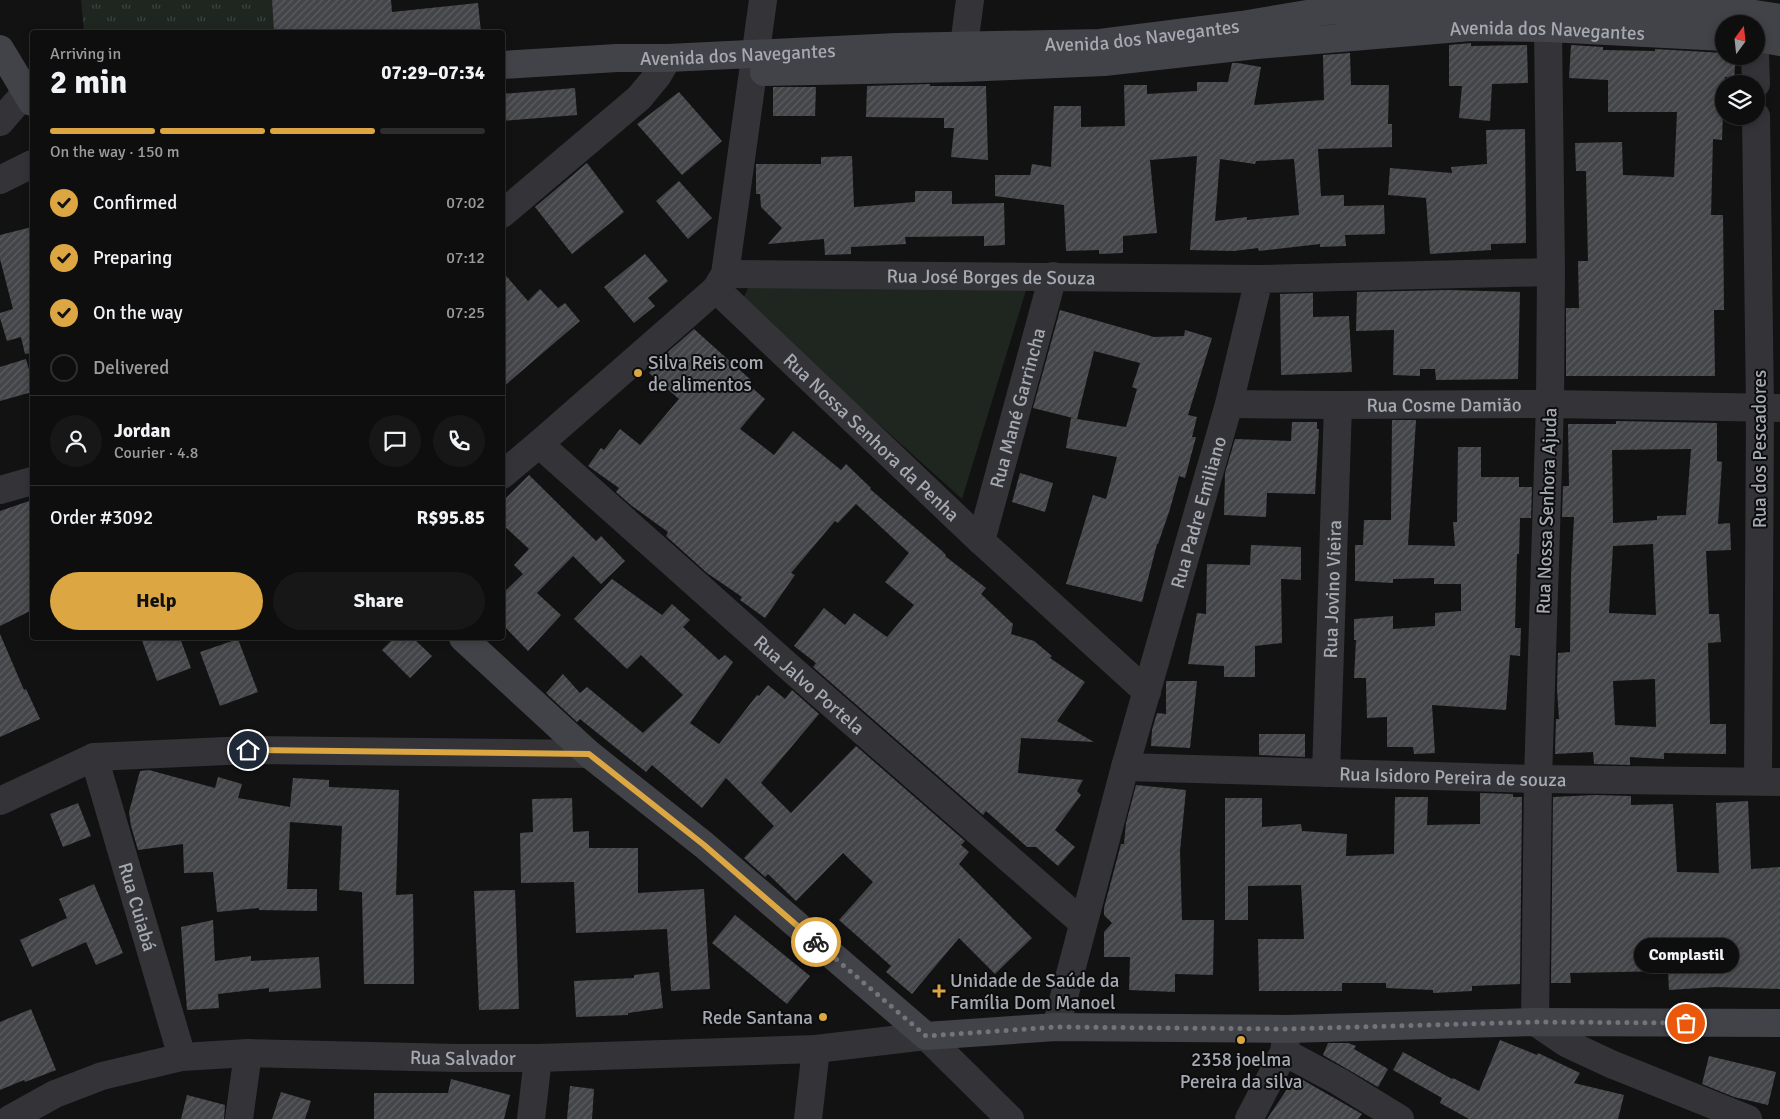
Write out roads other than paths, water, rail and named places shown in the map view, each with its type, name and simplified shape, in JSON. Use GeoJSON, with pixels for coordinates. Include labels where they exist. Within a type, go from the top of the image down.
{"type":"FeatureCollection","features":[{"type":"Feature","properties":{"kind":"main road","name":"Avenida dos Navegantes"},"geometry":{"type":"LineString","coordinates":[[505,83],[663,67],[753,63],[964,45],[1100,43],[1242,24],[1326,6],[1547,10],[1715,17]]}},
{"type":"Feature","properties":{"kind":"main road","name":"Avenida dos Navegantes"},"geometry":{"type":"LineString","coordinates":[[753,63],[962,68],[1104,62],[1256,44],[1471,27],[1547,10],[1715,36]]}},
{"type":"Feature","properties":{"kind":"main road","name":"Avenida dos Navegantes"},"geometry":{"type":"LineString","coordinates":[[1765,25],[1780,42]]}},
{"type":"Feature","properties":{"kind":"main road"},"geometry":{"type":"LineString","coordinates":[[0,49],[30,95]]}},
{"type":"Feature","properties":{"kind":"main road","name":"Avenida dos Navegantes"},"geometry":{"type":"LineString","coordinates":[[505,65],[617,58],[663,67]]}},
{"type":"Feature","properties":{"kind":"main road"},"geometry":{"type":"LineString","coordinates":[[465,640],[589,754],[704,845],[926,1036],[1056,1027],[1286,1040],[1535,1022],[1780,1024]]}},
{"type":"Feature","properties":{"kind":"street"},"geometry":{"type":"LineString","coordinates":[[505,472],[720,281],[762,0]]}},
{"type":"Feature","properties":{"kind":"street"},"geometry":{"type":"LineString","coordinates":[[964,45],[970,0]]}},
{"type":"Feature","properties":{"kind":"street","name":"Rua Nossa Senhora Ajuda"},"geometry":{"type":"LineString","coordinates":[[1535,1022],[1538,779],[1550,404],[1551,272],[1547,10]]}},
{"type":"Feature","properties":{"kind":"street"},"geometry":{"type":"LineString","coordinates":[[505,211],[640,98],[663,67]]}},
{"type":"Feature","properties":{"kind":"street"},"geometry":{"type":"LineString","coordinates":[[0,122],[30,95]]}},
{"type":"Feature","properties":{"kind":"street","name":"Rua dos Pescadores"},"geometry":{"type":"LineString","coordinates":[[1756,125],[1770,408],[1769,781]]}},
{"type":"Feature","properties":{"kind":"street"},"geometry":{"type":"LineString","coordinates":[[0,180],[30,165]]}},
{"type":"Feature","properties":{"kind":"street"},"geometry":{"type":"LineString","coordinates":[[1259,279],[1551,272]]}},
{"type":"Feature","properties":{"kind":"street","name":"Rua José Borges de Souza"},"geometry":{"type":"LineString","coordinates":[[720,281],[1053,276],[1259,279]]}},
{"type":"Feature","properties":{"kind":"street","name":"Rua Mané Garrincha"},"geometry":{"type":"LineString","coordinates":[[981,542],[1053,276]]}},
{"type":"Feature","properties":{"kind":"street","name":"Rua Padre Emiliano"},"geometry":{"type":"LineString","coordinates":[[1056,1027],[1125,766],[1229,404],[1259,279]]}},
{"type":"Feature","properties":{"kind":"street","name":"Rua Nossa Senhora da Penha"},"geometry":{"type":"LineString","coordinates":[[720,281],[981,542],[1147,692]]}},
{"type":"Feature","properties":{"kind":"street","name":"Rua Cosme Damião"},"geometry":{"type":"LineString","coordinates":[[1229,404],[1338,406],[1550,404],[1770,408]]}},
{"type":"Feature","properties":{"kind":"street","name":"Rua Jovino Vieira"},"geometry":{"type":"LineString","coordinates":[[1326,773],[1338,406]]}},
{"type":"Feature","properties":{"kind":"street","name":"Rua Jalvo Portela"},"geometry":{"type":"LineString","coordinates":[[539,444],[788,666],[1083,924]]}},
{"type":"Feature","properties":{"kind":"street"},"geometry":{"type":"LineString","coordinates":[[0,490],[30,482]]}},
{"type":"Feature","properties":{"kind":"street"},"geometry":{"type":"LineString","coordinates":[[0,801],[94,757],[248,750],[589,754]]}},
{"type":"Feature","properties":{"kind":"street","name":"Rua Cuiabá"},"geometry":{"type":"LineString","coordinates":[[94,757],[182,1057]]}},
{"type":"Feature","properties":{"kind":"street","name":"Rua Isidoro Pereira de souza"},"geometry":{"type":"LineString","coordinates":[[1125,766],[1538,779],[1769,781]]}},
{"type":"Feature","properties":{"kind":"street"},"geometry":{"type":"LineString","coordinates":[[1535,1022],[1566,1043],[1611,1064],[1748,1119]]}},
{"type":"Feature","properties":{"kind":"street"},"geometry":{"type":"LineString","coordinates":[[926,1036],[1010,1119]]}},
{"type":"Feature","properties":{"kind":"street","name":"Rua Salvador"},"geometry":{"type":"LineString","coordinates":[[10,1119],[55,1094],[102,1076],[182,1057],[248,1053],[538,1058],[816,1049],[926,1036]]}},
{"type":"Feature","properties":{"kind":"street"},"geometry":{"type":"LineString","coordinates":[[1249,1119],[1286,1040],[1338,1081],[1400,1119]]}},
{"type":"Feature","properties":{"kind":"street"},"geometry":{"type":"LineString","coordinates":[[808,1119],[816,1049]]}},
{"type":"Feature","properties":{"kind":"street"},"geometry":{"type":"LineString","coordinates":[[239,1119],[248,1053]]}},
{"type":"Feature","properties":{"kind":"street"},"geometry":{"type":"LineString","coordinates":[[531,1119],[538,1058]]}},
{"type":"Feature","properties":{"kind":"place","name":"Silva Reis com de alimentos"},"geometry":{"type":"Point","coordinates":[638,373]}},
{"type":"Feature","properties":{"kind":"place","name":"Unidade de Saúde da Família Dom Manoel"},"geometry":{"type":"Point","coordinates":[939,991]}},
{"type":"Feature","properties":{"kind":"place","name":"Rede Santana"},"geometry":{"type":"Point","coordinates":[823,1017]}},
{"type":"Feature","properties":{"kind":"place","name":"Complastil"},"geometry":{"type":"Point","coordinates":[1686,1023]}},
{"type":"Feature","properties":{"kind":"place","name":"2358 joelma Pereira da silva"},"geometry":{"type":"Point","coordinates":[1241,1040]}}]}
